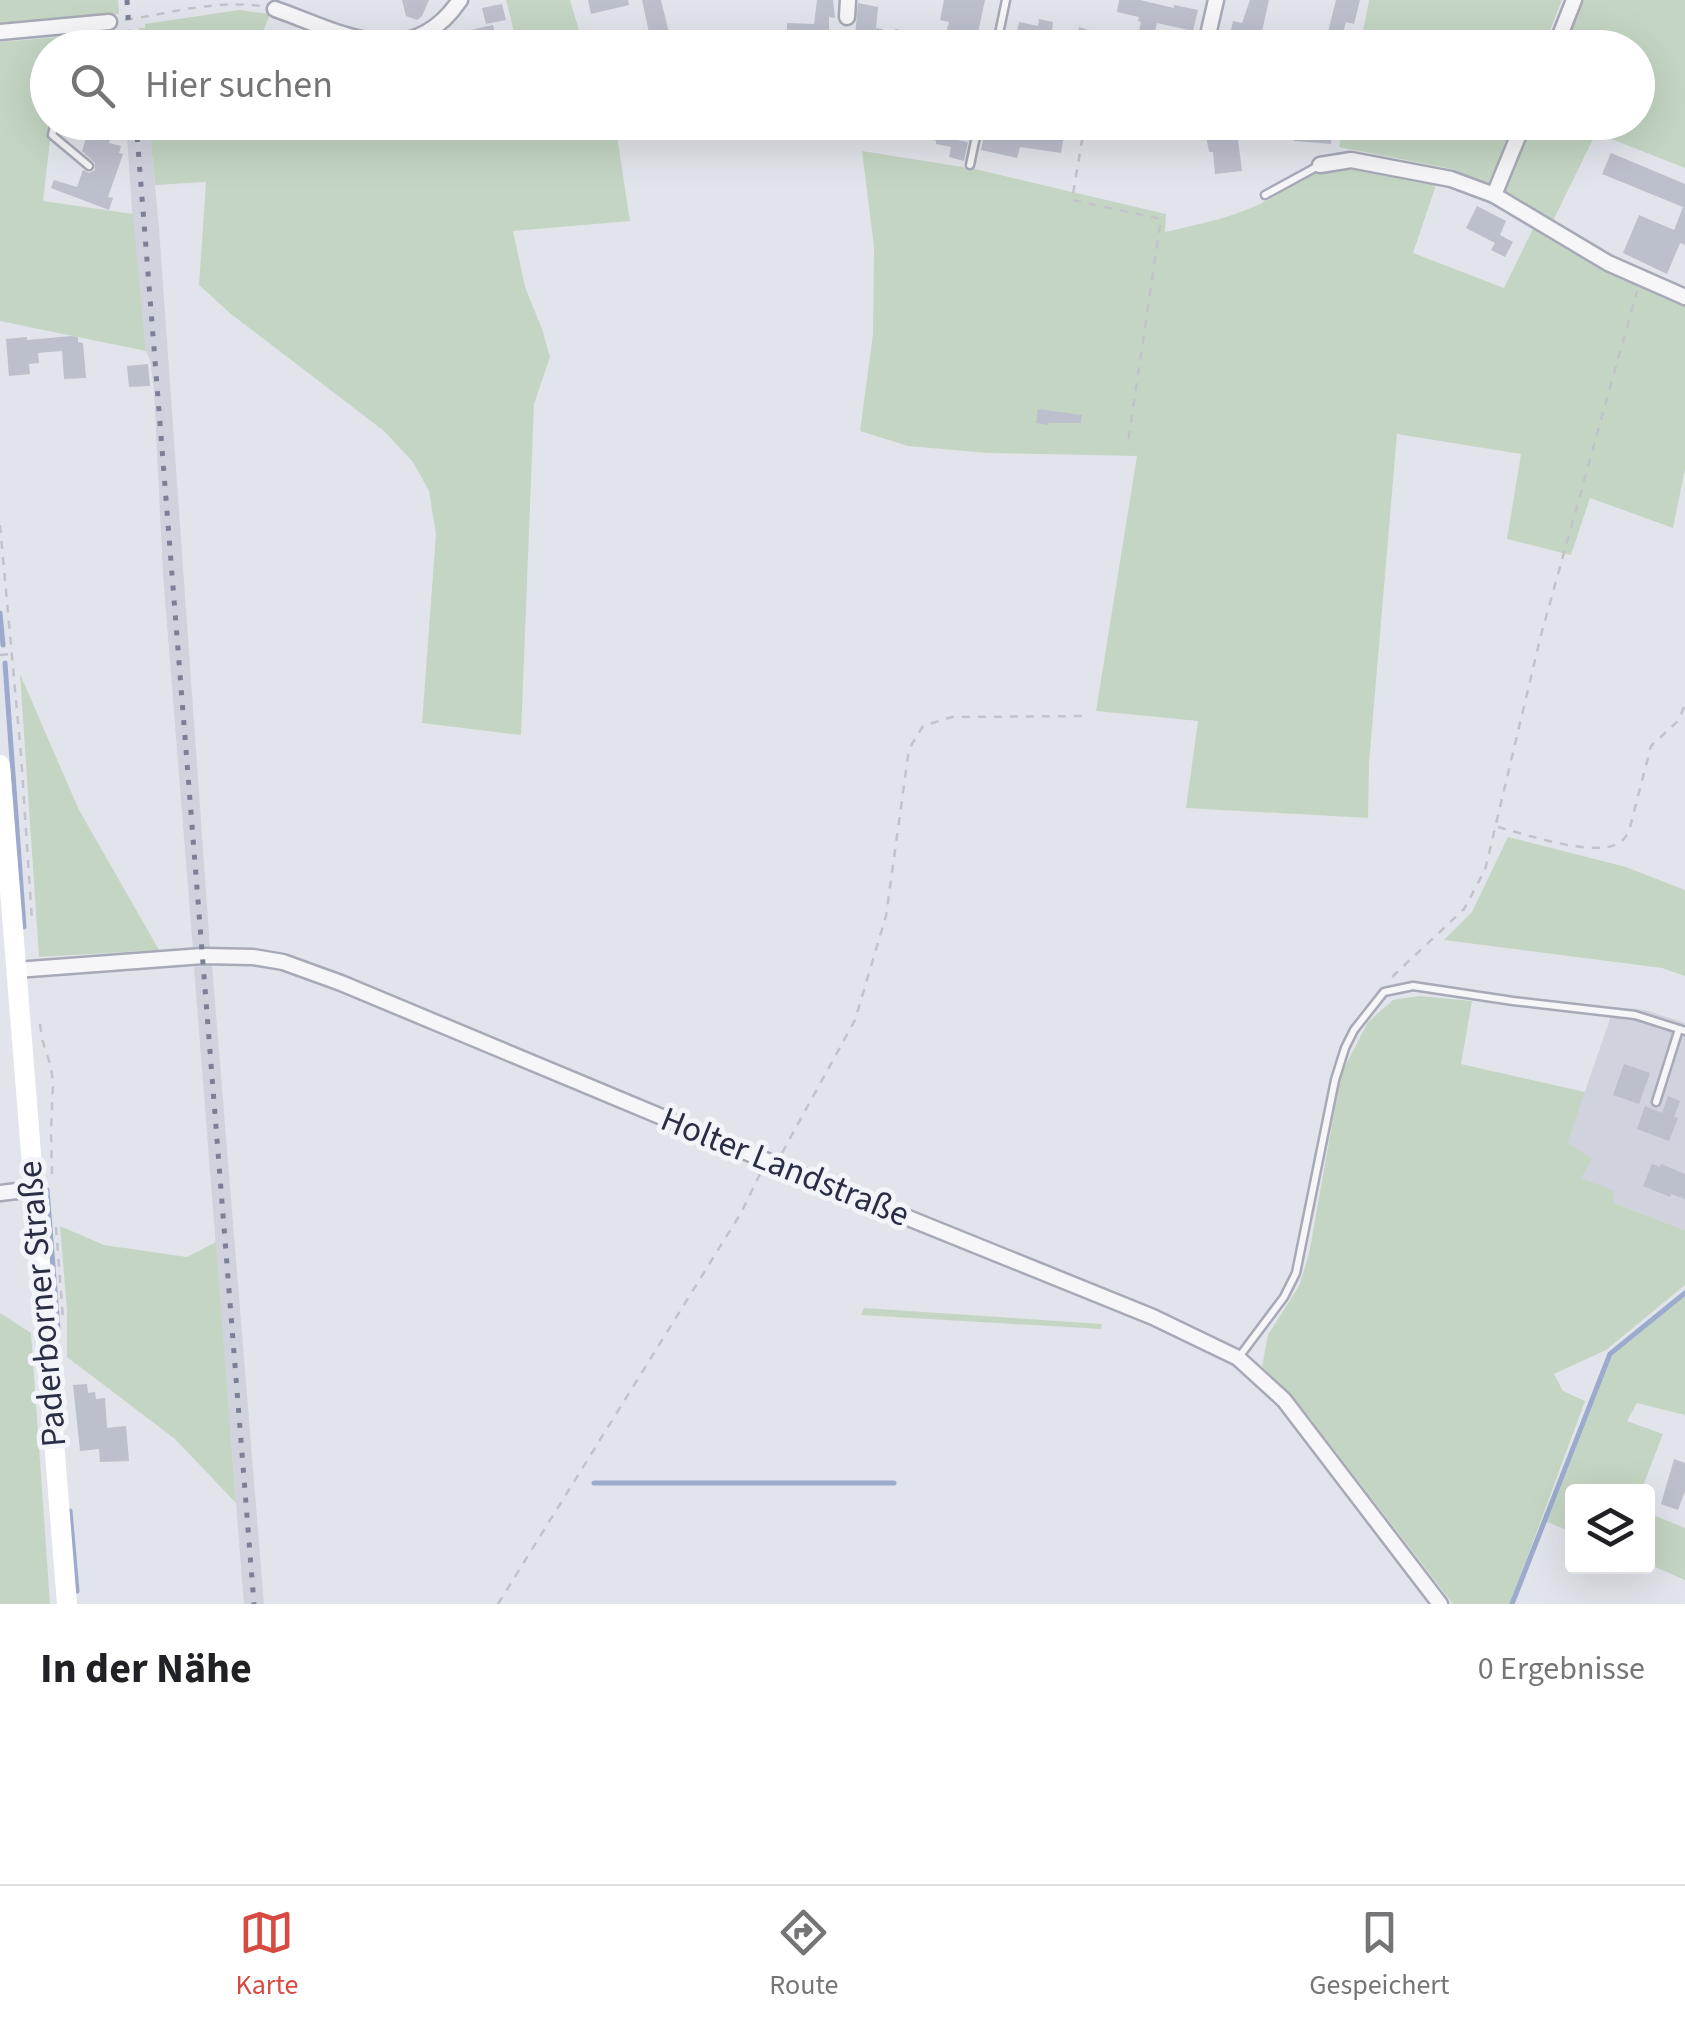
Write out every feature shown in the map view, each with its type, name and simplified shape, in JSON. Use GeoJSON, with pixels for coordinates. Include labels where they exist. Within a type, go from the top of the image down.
{"type":"FeatureCollection","features":[{"type":"Feature","properties":{"kind":"main road","name":"Paderborner Straße"},"geometry":{"type":"LineString","coordinates":[[0,766],[16,970],[43,1185],[66,1604]]}},
{"type":"Feature","properties":{"kind":"street"},"geometry":{"type":"LineString","coordinates":[[427,30],[460,0]]}},
{"type":"Feature","properties":{"kind":"street"},"geometry":{"type":"LineString","coordinates":[[847,17],[848,0]]}},
{"type":"Feature","properties":{"kind":"street"},"geometry":{"type":"LineString","coordinates":[[1209,30],[1216,0]]}},
{"type":"Feature","properties":{"kind":"street"},"geometry":{"type":"LineString","coordinates":[[1562,30],[1574,0]]}},
{"type":"Feature","properties":{"kind":"street"},"geometry":{"type":"LineString","coordinates":[[276,10],[332,30]]}},
{"type":"Feature","properties":{"kind":"street"},"geometry":{"type":"LineString","coordinates":[[0,32],[109,22]]}},
{"type":"Feature","properties":{"kind":"street"},"geometry":{"type":"LineString","coordinates":[[1494,195],[1517,140]]}},
{"type":"Feature","properties":{"kind":"street"},"geometry":{"type":"LineString","coordinates":[[1320,166],[1352,160],[1451,179],[1494,195],[1608,263],[1685,297]]}},
{"type":"Feature","properties":{"kind":"street","name":"Holter Landstraße"},"geometry":{"type":"LineString","coordinates":[[16,970],[203,956],[283,962],[1153,1317],[1238,1358],[1284,1400],[1440,1604]]}},
{"type":"Feature","properties":{"kind":"street"},"geometry":{"type":"LineString","coordinates":[[0,1192],[43,1185]]}},
{"type":"Feature","properties":{"kind":"lane"},"geometry":{"type":"LineString","coordinates":[[1000,30],[1006,0]]}},
{"type":"Feature","properties":{"kind":"lane"},"geometry":{"type":"LineString","coordinates":[[71,26],[73,30]]}},
{"type":"Feature","properties":{"kind":"lane"},"geometry":{"type":"LineString","coordinates":[[57,140],[89,166]]}},
{"type":"Feature","properties":{"kind":"lane"},"geometry":{"type":"LineString","coordinates":[[970,164],[975,140]]}},
{"type":"Feature","properties":{"kind":"lane"},"geometry":{"type":"LineString","coordinates":[[1264,195],[1320,166]]}},
{"type":"Feature","properties":{"kind":"lane"},"geometry":{"type":"LineString","coordinates":[[1238,1358],[1284,1297],[1296,1273],[1344,1048],[1384,992],[1413,986],[1636,1015],[1682,1030],[1656,1102]]}},
{"type":"Feature","properties":{"kind":"path"},"geometry":{"type":"LineString","coordinates":[[109,22],[203,4],[242,3],[276,10]]}},
{"type":"Feature","properties":{"kind":"path"},"geometry":{"type":"LineString","coordinates":[[1082,140],[1072,200],[1160,219],[1128,442]]}},
{"type":"Feature","properties":{"kind":"path"},"geometry":{"type":"LineString","coordinates":[[1384,992],[1394,975],[1464,909],[1485,870],[1541,635],[1641,278]]}},
{"type":"Feature","properties":{"kind":"path"},"geometry":{"type":"LineString","coordinates":[[0,524],[32,929]]}},
{"type":"Feature","properties":{"kind":"path"},"geometry":{"type":"LineString","coordinates":[[0,655],[13,654]]}},
{"type":"Feature","properties":{"kind":"path"},"geometry":{"type":"LineString","coordinates":[[1496,826],[1574,847],[1608,848],[1622,842],[1629,831],[1652,746],[1679,720],[1685,704]]}},
{"type":"Feature","properties":{"kind":"path"},"geometry":{"type":"LineString","coordinates":[[498,1604],[741,1213],[855,1020],[886,916],[908,749],[923,726],[952,717],[1088,716]]}},
{"type":"Feature","properties":{"kind":"path"},"geometry":{"type":"LineString","coordinates":[[40,1021],[53,1083],[43,1185]]}},
{"type":"Feature","properties":{"kind":"shaded area"},"geometry":{"type":"Polygon","coordinates":[[[127,140],[151,140],[210,948],[193,950],[163,574],[154,390],[134,238],[127,140]]]}},
{"type":"Feature","properties":{"kind":"shaded area"},"geometry":{"type":"Polygon","coordinates":[[[212,965],[264,1604],[244,1604],[194,967],[212,965]]]}},
{"type":"Feature","properties":{"kind":"shaded area"},"geometry":{"type":"Polygon","coordinates":[[[1614,1007],[1645,1010],[1685,1023],[1685,1230],[1614,1203],[1581,1178],[1567,1144],[1614,1007]]]}},
{"type":"Feature","properties":{"kind":"green space"},"geometry":{"type":"Polygon","coordinates":[[[0,0],[118,0],[119,14],[0,25],[0,0]]]}},
{"type":"Feature","properties":{"kind":"green space"},"geometry":{"type":"Polygon","coordinates":[[[506,0],[570,0],[579,30],[514,30],[506,0]]]}},
{"type":"Feature","properties":{"kind":"green space"},"geometry":{"type":"Polygon","coordinates":[[[1369,0],[1562,0],[1550,30],[1363,30],[1369,0]]]}},
{"type":"Feature","properties":{"kind":"green space"},"geometry":{"type":"Polygon","coordinates":[[[1580,0],[1685,0],[1685,168],[1614,140],[1655,140],[1655,30],[1568,30],[1580,0]]]}},
{"type":"Feature","properties":{"kind":"green space"},"geometry":{"type":"Polygon","coordinates":[[[239,10],[270,14],[264,30],[139,30],[145,24],[239,10]]]}},
{"type":"Feature","properties":{"kind":"green space"},"geometry":{"type":"Polygon","coordinates":[[[30,39],[30,140],[50,140],[43,201],[133,214],[146,351],[0,321],[0,42],[30,39]]]}},
{"type":"Feature","properties":{"kind":"green space"},"geometry":{"type":"Polygon","coordinates":[[[151,140],[618,140],[630,221],[513,231],[525,287],[550,357],[534,404],[521,735],[422,723],[436,534],[429,491],[413,462],[384,431],[199,285],[206,182],[155,185],[151,140]]]}},
{"type":"Feature","properties":{"kind":"green space"},"geometry":{"type":"Polygon","coordinates":[[[1340,140],[1506,140],[1489,184],[1452,169],[1339,147],[1340,140]]]}},
{"type":"Feature","properties":{"kind":"green space"},"geometry":{"type":"Polygon","coordinates":[[[1523,140],[1593,140],[1552,223],[1502,190],[1523,140]]]}},
{"type":"Feature","properties":{"kind":"green space"},"geometry":{"type":"Polygon","coordinates":[[[862,151],[975,169],[1166,214],[1165,232],[1243,211],[1303,179],[1330,171],[1376,171],[1437,182],[1413,253],[1504,288],[1535,225],[1685,302],[1685,469],[1673,528],[1590,498],[1571,555],[1507,539],[1521,454],[1397,434],[1369,763],[1368,818],[1186,808],[1198,721],[1096,711],[1137,456],[988,453],[908,446],[860,431],[873,334],[874,247],[862,151]]]}},
{"type":"Feature","properties":{"kind":"green space"},"geometry":{"type":"Polygon","coordinates":[[[20,674],[79,810],[159,950],[39,957],[20,674]]]}},
{"type":"Feature","properties":{"kind":"green space"},"geometry":{"type":"Polygon","coordinates":[[[1508,837],[1626,867],[1685,890],[1685,976],[1662,968],[1444,940],[1472,912],[1508,837]]]}},
{"type":"Feature","properties":{"kind":"green space"},"geometry":{"type":"Polygon","coordinates":[[[1419,996],[1472,1001],[1461,1064],[1585,1092],[1568,1143],[1592,1159],[1581,1178],[1613,1190],[1614,1203],[1685,1230],[1685,1285],[1606,1350],[1554,1374],[1563,1391],[1585,1401],[1510,1604],[1453,1604],[1302,1408],[1262,1367],[1268,1335],[1299,1286],[1309,1254],[1341,1074],[1368,1022],[1393,1000],[1419,996]]]}},
{"type":"Feature","properties":{"kind":"green space"},"geometry":{"type":"Polygon","coordinates":[[[60,1226],[104,1245],[187,1257],[216,1242],[236,1503],[175,1439],[67,1357],[60,1226]]]}},
{"type":"Feature","properties":{"kind":"green space"},"geometry":{"type":"Polygon","coordinates":[[[1685,1296],[1685,1415],[1637,1403],[1627,1421],[1663,1434],[1644,1484],[1565,1484],[1565,1529],[1547,1522],[1612,1356],[1685,1296]]]}},
{"type":"Feature","properties":{"kind":"green space"},"geometry":{"type":"Polygon","coordinates":[[[864,1308],[1102,1324],[1101,1329],[861,1315],[864,1308]]]}},
{"type":"Feature","properties":{"kind":"green space"},"geometry":{"type":"Polygon","coordinates":[[[0,1313],[31,1333],[50,1604],[0,1604],[0,1313]]]}},
{"type":"Feature","properties":{"kind":"green space"},"geometry":{"type":"Polygon","coordinates":[[[1655,1516],[1685,1528],[1685,1580],[1655,1567],[1655,1516]]]}},
{"type":"Feature","properties":{"kind":"building"},"geometry":{"type":"Polygon","coordinates":[[[402,0],[429,0],[417,20],[406,16],[402,0]]]}},
{"type":"Feature","properties":{"kind":"building"},"geometry":{"type":"Polygon","coordinates":[[[588,0],[628,0],[629,5],[591,14],[588,0]]]}},
{"type":"Feature","properties":{"kind":"building"},"geometry":{"type":"Polygon","coordinates":[[[642,0],[661,0],[668,30],[648,30],[642,0]]]}},
{"type":"Feature","properties":{"kind":"building"},"geometry":{"type":"Polygon","coordinates":[[[817,0],[833,0],[835,18],[829,17],[829,30],[787,30],[787,23],[814,24],[817,0]]]}},
{"type":"Feature","properties":{"kind":"building"},"geometry":{"type":"Polygon","coordinates":[[[944,0],[985,0],[979,30],[947,30],[949,22],[940,20],[944,0]]]}},
{"type":"Feature","properties":{"kind":"building"},"geometry":{"type":"Polygon","coordinates":[[[1119,0],[1198,10],[1193,30],[1157,23],[1155,30],[1139,30],[1139,17],[1117,12],[1119,0]]]}},
{"type":"Feature","properties":{"kind":"building"},"geometry":{"type":"Polygon","coordinates":[[[1250,0],[1269,0],[1262,30],[1231,30],[1233,21],[1242,23],[1250,0]]]}},
{"type":"Feature","properties":{"kind":"building"},"geometry":{"type":"Polygon","coordinates":[[[1336,0],[1360,0],[1354,24],[1346,22],[1344,30],[1328,30],[1336,0]]]}},
{"type":"Feature","properties":{"kind":"building"},"geometry":{"type":"Polygon","coordinates":[[[858,3],[878,7],[876,28],[883,30],[856,30],[858,3]]]}},
{"type":"Feature","properties":{"kind":"building"},"geometry":{"type":"Polygon","coordinates":[[[502,4],[506,20],[486,24],[482,8],[502,4]]]}},
{"type":"Feature","properties":{"kind":"building"},"geometry":{"type":"Polygon","coordinates":[[[1039,19],[1053,22],[1052,30],[1017,30],[1019,22],[1038,26],[1039,19]]]}},
{"type":"Feature","properties":{"kind":"building"},"geometry":{"type":"Polygon","coordinates":[[[85,140],[110,140],[109,143],[121,146],[119,153],[123,154],[108,197],[113,198],[109,210],[51,188],[54,180],[77,187],[83,170],[95,170],[95,163],[82,151],[85,140]]]}},
{"type":"Feature","properties":{"kind":"building"},"geometry":{"type":"Polygon","coordinates":[[[983,140],[1063,140],[1061,153],[1020,147],[1017,158],[981,150],[983,140]]]}},
{"type":"Feature","properties":{"kind":"building"},"geometry":{"type":"Polygon","coordinates":[[[1207,140],[1238,140],[1242,171],[1215,174],[1213,152],[1209,152],[1207,140]]]}},
{"type":"Feature","properties":{"kind":"building"},"geometry":{"type":"Polygon","coordinates":[[[1294,140],[1331,140],[1331,144],[1294,140]]]}},
{"type":"Feature","properties":{"kind":"building"},"geometry":{"type":"Polygon","coordinates":[[[936,141],[968,142],[964,161],[949,157],[951,147],[936,141]]]}},
{"type":"Feature","properties":{"kind":"building"},"geometry":{"type":"Polygon","coordinates":[[[1611,153],[1685,184],[1685,245],[1680,243],[1667,274],[1623,253],[1639,215],[1674,230],[1683,207],[1602,174],[1611,153]]]}},
{"type":"Feature","properties":{"kind":"building"},"geometry":{"type":"Polygon","coordinates":[[[1477,206],[1506,221],[1500,235],[1513,242],[1505,257],[1491,250],[1495,243],[1466,228],[1477,206]]]}},
{"type":"Feature","properties":{"kind":"building"},"geometry":{"type":"Polygon","coordinates":[[[71,336],[83,343],[86,378],[64,379],[62,351],[38,353],[39,363],[29,364],[30,374],[9,376],[6,339],[71,336]]]}},
{"type":"Feature","properties":{"kind":"building"},"geometry":{"type":"Polygon","coordinates":[[[148,364],[150,386],[129,387],[127,366],[148,364]]]}},
{"type":"Feature","properties":{"kind":"building"},"geometry":{"type":"Polygon","coordinates":[[[1038,409],[1082,415],[1081,423],[1036,423],[1038,409]]]}},
{"type":"Feature","properties":{"kind":"building"},"geometry":{"type":"Polygon","coordinates":[[[1624,1064],[1650,1073],[1639,1104],[1613,1095],[1624,1064]]]}},
{"type":"Feature","properties":{"kind":"building"},"geometry":{"type":"Polygon","coordinates":[[[1668,1096],[1680,1101],[1669,1141],[1637,1129],[1645,1106],[1662,1113],[1668,1096]]]}},
{"type":"Feature","properties":{"kind":"building"},"geometry":{"type":"Polygon","coordinates":[[[1652,1164],[1685,1174],[1685,1199],[1643,1186],[1652,1164]]]}},
{"type":"Feature","properties":{"kind":"building"},"geometry":{"type":"Polygon","coordinates":[[[87,1384],[88,1393],[95,1392],[96,1399],[105,1398],[107,1428],[126,1426],[129,1461],[100,1462],[99,1449],[80,1451],[73,1385],[87,1384]]]}},
{"type":"Feature","properties":{"kind":"building"},"geometry":{"type":"Polygon","coordinates":[[[1674,1459],[1685,1463],[1685,1491],[1678,1510],[1661,1504],[1674,1459]]]}},
{"type":"Feature","properties":{"kind":"waterway"},"geometry":{"type":"LineString","coordinates":[[0,613],[3,645]]}},
{"type":"Feature","properties":{"kind":"waterway"},"geometry":{"type":"LineString","coordinates":[[5,663],[24,927]]}},
{"type":"Feature","properties":{"kind":"waterway"},"geometry":{"type":"LineString","coordinates":[[47,1190],[58,1329]]}},
{"type":"Feature","properties":{"kind":"waterway"},"geometry":{"type":"LineString","coordinates":[[1512,1604],[1610,1354],[1685,1293]]}},
{"type":"Feature","properties":{"kind":"waterway"},"geometry":{"type":"LineString","coordinates":[[594,1483],[894,1483]]}},
{"type":"Feature","properties":{"kind":"waterway"},"geometry":{"type":"LineString","coordinates":[[70,1511],[77,1591]]}},
{"type":"Feature","properties":{"kind":"railway"},"geometry":{"type":"LineString","coordinates":[[127,0],[129,30]]}},
{"type":"Feature","properties":{"kind":"railway"},"geometry":{"type":"LineString","coordinates":[[137,140],[254,1604]]}}]}
